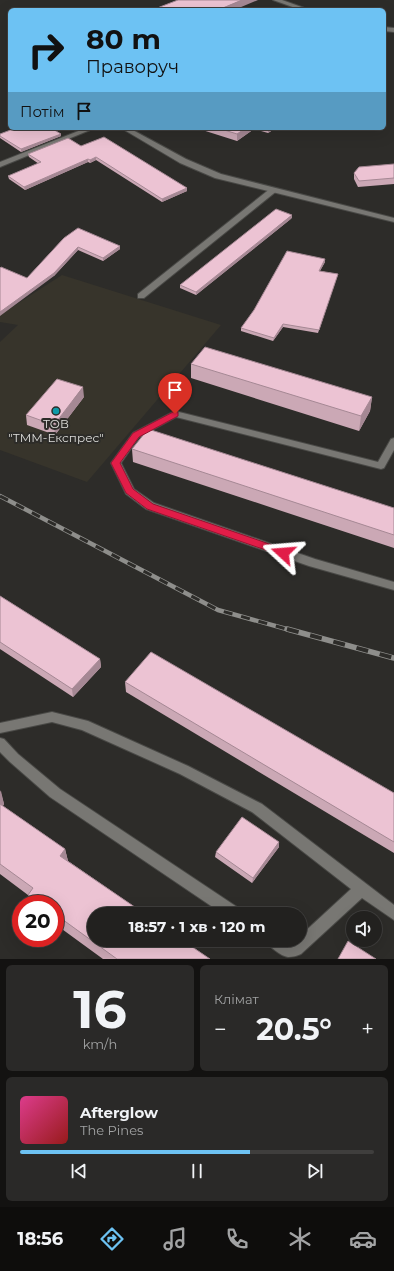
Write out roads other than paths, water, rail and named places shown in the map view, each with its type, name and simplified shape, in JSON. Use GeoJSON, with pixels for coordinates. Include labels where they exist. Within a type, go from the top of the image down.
{"type":"FeatureCollection","features":[{"type":"Feature","properties":{"kind":"street"},"geometry":{"type":"LineString","coordinates":[[276,0],[301,8]]}},
{"type":"Feature","properties":{"kind":"street"},"geometry":{"type":"LineString","coordinates":[[0,165],[87,130]]}},
{"type":"Feature","properties":{"kind":"street"},"geometry":{"type":"LineString","coordinates":[[128,130],[200,169],[218,176],[394,220]]}},
{"type":"Feature","properties":{"kind":"street"},"geometry":{"type":"LineString","coordinates":[[141,296],[274,190]]}},
{"type":"Feature","properties":{"kind":"street"},"geometry":{"type":"LineString","coordinates":[[394,441],[381,466],[175,414],[136,435],[116,463],[130,491],[150,506],[313,563],[394,586]]}},
{"type":"Feature","properties":{"kind":"street"},"geometry":{"type":"LineString","coordinates":[[0,728],[52,717],[84,725],[184,770],[257,808],[394,913]]}},
{"type":"Feature","properties":{"kind":"street"},"geometry":{"type":"LineString","coordinates":[[0,743],[14,758],[55,793],[225,907]]}},
{"type":"Feature","properties":{"kind":"street"},"geometry":{"type":"LineString","coordinates":[[307,939],[361,888]]}},
{"type":"Feature","properties":{"kind":"street"},"geometry":{"type":"LineString","coordinates":[[284,947],[288,950],[296,949],[298,947]]}},
{"type":"Feature","properties":{"kind":"railway"},"geometry":{"type":"LineString","coordinates":[[0,496],[218,610],[290,630]]}},
{"type":"Feature","properties":{"kind":"railway"},"geometry":{"type":"LineString","coordinates":[[287,629],[394,658]]}},
{"type":"Feature","properties":{"kind":"place","name":"ТОВ \"ТММ-Експрес\""},"geometry":{"type":"Point","coordinates":[56,411]}}]}
